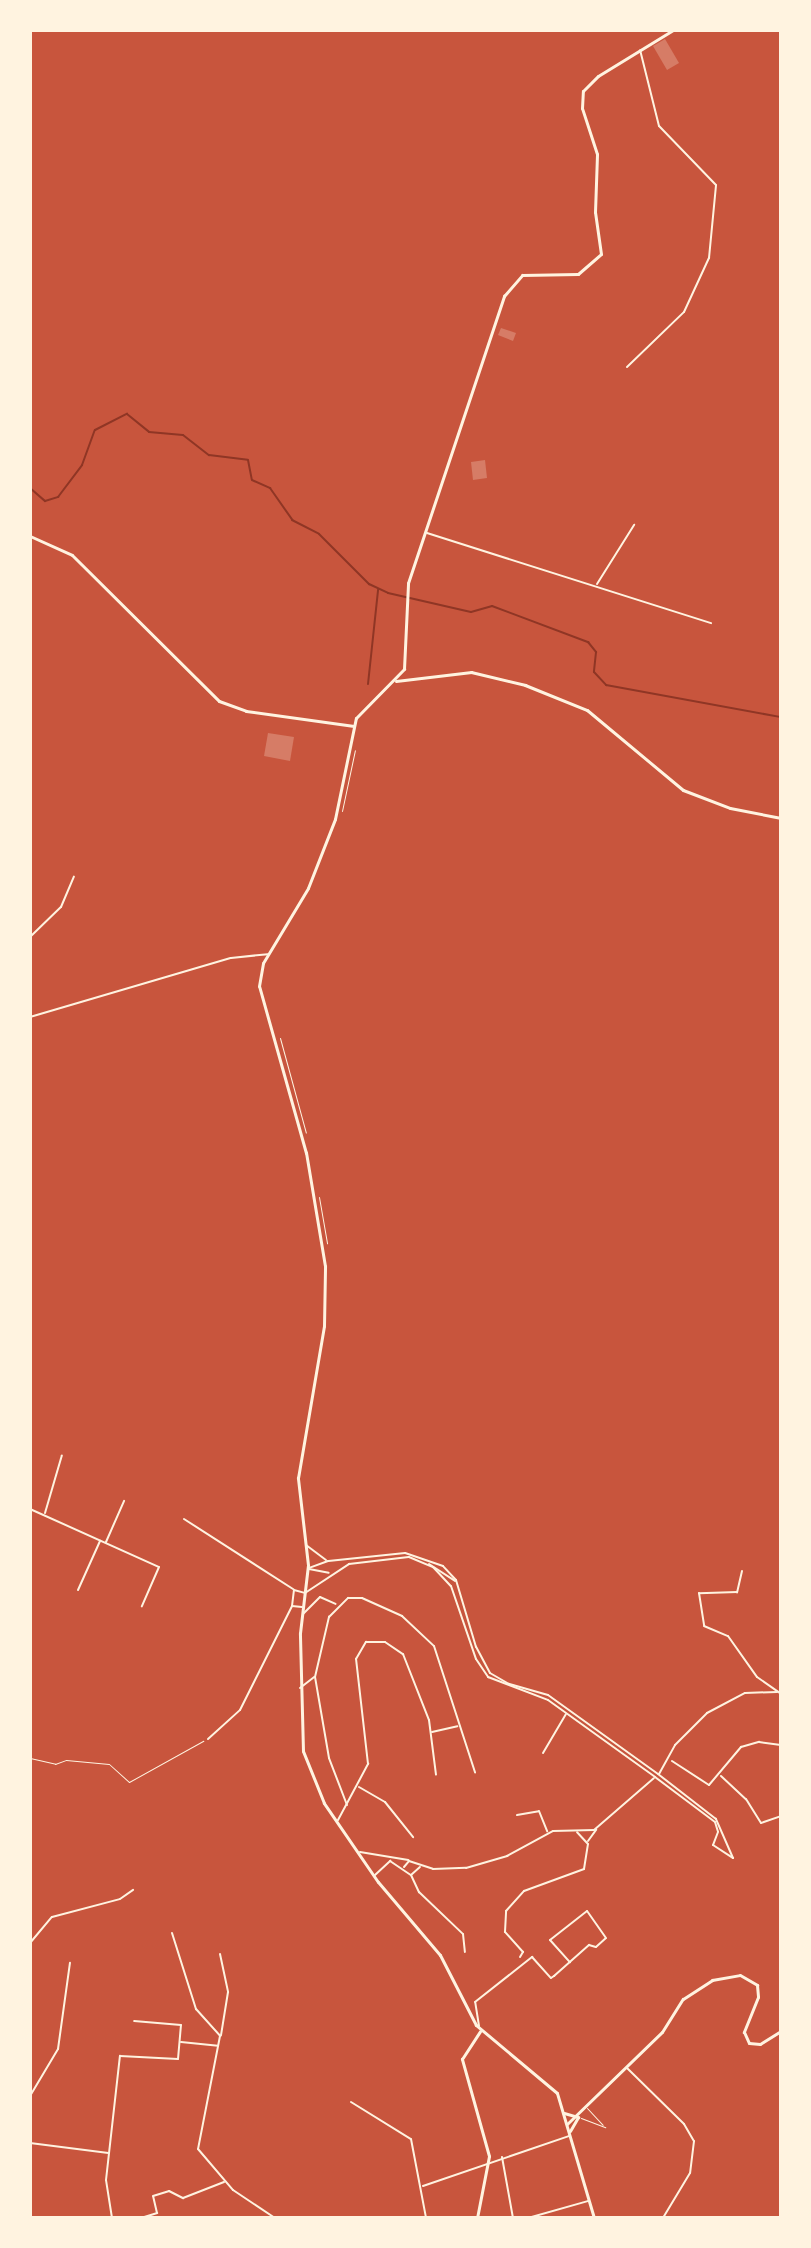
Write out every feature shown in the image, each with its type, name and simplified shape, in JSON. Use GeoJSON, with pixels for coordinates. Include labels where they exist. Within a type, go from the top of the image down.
{"type":"FeatureCollection","features":[{"type":"Feature","properties":{"kind":"main road"},"geometry":{"type":"LineString","coordinates":[[594,2218],[564,2113],[553,2088],[480,2030],[440,1955],[375,1877],[337,1822],[303,1751],[300,1688],[302,1615],[308,1568],[298,1473],[324,1326],[325,1266],[306,1153],[260,997],[260,974],[318,865],[342,796],[354,726],[368,700],[396,681],[406,664],[407,588],[509,286],[531,272],[581,273],[600,256],[603,242],[595,212],[597,154],[581,98],[591,81],[673,30]]}},
{"type":"Feature","properties":{"kind":"main road"},"geometry":{"type":"LineString","coordinates":[[30,536],[72,555],[219,701],[246,711],[354,726]]}},
{"type":"Feature","properties":{"kind":"main road"},"geometry":{"type":"LineString","coordinates":[[396,681],[471,672],[525,685],[587,710],[683,790],[730,808],[781,818]]}},
{"type":"Feature","properties":{"kind":"main road"},"geometry":{"type":"LineString","coordinates":[[567,2124],[578,2117],[666,2027],[685,1997],[721,1976],[746,1976],[758,1987],[744,2032],[748,2042],[760,2044],[781,2031]]}},
{"type":"Feature","properties":{"kind":"main road"},"geometry":{"type":"LineString","coordinates":[[477,2218],[489,2160],[462,2061],[464,2048],[480,2030]]}},
{"type":"Feature","properties":{"kind":"main road"},"geometry":{"type":"LineString","coordinates":[[564,2113],[578,2117]]}},
{"type":"Feature","properties":{"kind":"main road"},"geometry":{"type":"LineString","coordinates":[[570,2134],[578,2117]]}},
{"type":"Feature","properties":{"kind":"street"},"geometry":{"type":"LineString","coordinates":[[627,367],[684,312],[709,258],[716,185],[660,128],[640,49]]}},
{"type":"Feature","properties":{"kind":"street"},"geometry":{"type":"LineString","coordinates":[[596,585],[634,525]]}},
{"type":"Feature","properties":{"kind":"street"},"geometry":{"type":"LineString","coordinates":[[425,533],[711,623]]}},
{"type":"Feature","properties":{"kind":"street"},"geometry":{"type":"LineString","coordinates":[[30,937],[61,907],[74,877]]}},
{"type":"Feature","properties":{"kind":"street"},"geometry":{"type":"LineString","coordinates":[[30,1017],[231,958],[268,954]]}},
{"type":"Feature","properties":{"kind":"street"},"geometry":{"type":"LineString","coordinates":[[44,1514],[62,1455]]}},
{"type":"Feature","properties":{"kind":"street"},"geometry":{"type":"LineString","coordinates":[[106,1543],[124,1501]]}},
{"type":"Feature","properties":{"kind":"street"},"geometry":{"type":"LineString","coordinates":[[30,1509],[159,1567],[142,1606]]}},
{"type":"Feature","properties":{"kind":"street"},"geometry":{"type":"LineString","coordinates":[[184,1519],[294,1590],[305,1593],[349,1564],[398,1558],[437,1565],[456,1581]]}},
{"type":"Feature","properties":{"kind":"street"},"geometry":{"type":"LineString","coordinates":[[78,1590],[100,1540]]}},
{"type":"Feature","properties":{"kind":"street"},"geometry":{"type":"LineString","coordinates":[[305,1543],[328,1561]]}},
{"type":"Feature","properties":{"kind":"street"},"geometry":{"type":"LineString","coordinates":[[308,1568],[328,1561],[413,1553],[443,1566],[456,1581],[488,1671],[507,1684],[543,1693],[713,1816],[724,1836],[733,1859],[713,1845],[724,1836]]}},
{"type":"Feature","properties":{"kind":"street"},"geometry":{"type":"LineString","coordinates":[[428,1565],[450,1583],[486,1674],[505,1687],[543,1697],[568,1712]]}},
{"type":"Feature","properties":{"kind":"street"},"geometry":{"type":"LineString","coordinates":[[308,1568],[334,1572]]}},
{"type":"Feature","properties":{"kind":"street"},"geometry":{"type":"LineString","coordinates":[[742,1571],[737,1592],[700,1597],[704,1627],[728,1636],[757,1677],[779,1693]]}},
{"type":"Feature","properties":{"kind":"street"},"geometry":{"type":"LineString","coordinates":[[208,1739],[223,1730],[246,1701],[292,1606],[294,1590]]}},
{"type":"Feature","properties":{"kind":"street"},"geometry":{"type":"LineString","coordinates":[[302,1615],[320,1597],[337,1604],[362,1598],[415,1625],[442,1661],[458,1726],[475,1772]]}},
{"type":"Feature","properties":{"kind":"street"},"geometry":{"type":"LineString","coordinates":[[337,1604],[323,1634],[315,1677],[326,1747],[347,1805]]}},
{"type":"Feature","properties":{"kind":"street"},"geometry":{"type":"LineString","coordinates":[[292,1606],[303,1607]]}},
{"type":"Feature","properties":{"kind":"street"},"geometry":{"type":"LineString","coordinates":[[337,1822],[358,1786],[368,1760],[356,1661],[364,1644],[381,1640],[401,1651],[431,1732],[436,1775]]}},
{"type":"Feature","properties":{"kind":"street"},"geometry":{"type":"LineString","coordinates":[[300,1688],[315,1677]]}},
{"type":"Feature","properties":{"kind":"street"},"geometry":{"type":"LineString","coordinates":[[520,1957],[523,1952],[504,1928],[507,1909],[524,1891],[579,1874],[589,1862],[588,1844],[597,1829],[657,1776],[671,1760],[680,1739],[712,1709],[752,1691],[779,1693]]}},
{"type":"Feature","properties":{"kind":"street"},"geometry":{"type":"LineString","coordinates":[[543,1753],[568,1712]]}},
{"type":"Feature","properties":{"kind":"street"},"geometry":{"type":"LineString","coordinates":[[431,1732],[458,1726]]}},
{"type":"Feature","properties":{"kind":"street"},"geometry":{"type":"LineString","coordinates":[[671,1760],[706,1786],[720,1776],[725,1761],[743,1746],[759,1742],[781,1745]]}},
{"type":"Feature","properties":{"kind":"street"},"geometry":{"type":"LineString","coordinates":[[657,1776],[716,1823],[717,1839]]}},
{"type":"Feature","properties":{"kind":"street"},"geometry":{"type":"LineString","coordinates":[[720,1776],[746,1799],[761,1823],[781,1816]]}},
{"type":"Feature","properties":{"kind":"street"},"geometry":{"type":"LineString","coordinates":[[358,1786],[385,1802],[413,1837]]}},
{"type":"Feature","properties":{"kind":"street"},"geometry":{"type":"LineString","coordinates":[[517,1815],[539,1811],[548,1833]]}},
{"type":"Feature","properties":{"kind":"street"},"geometry":{"type":"LineString","coordinates":[[357,1852],[450,1870],[478,1866],[548,1833],[597,1829]]}},
{"type":"Feature","properties":{"kind":"street"},"geometry":{"type":"LineString","coordinates":[[576,1831],[588,1844]]}},
{"type":"Feature","properties":{"kind":"street"},"geometry":{"type":"LineString","coordinates":[[720,1851],[728,1846]]}},
{"type":"Feature","properties":{"kind":"street"},"geometry":{"type":"LineString","coordinates":[[380,1856],[383,1864]]}},
{"type":"Feature","properties":{"kind":"street"},"geometry":{"type":"LineString","coordinates":[[375,1877],[383,1864],[393,1861],[404,1867],[419,1892],[463,1934],[465,1952]]}},
{"type":"Feature","properties":{"kind":"street"},"geometry":{"type":"LineString","coordinates":[[404,1867],[409,1861]]}},
{"type":"Feature","properties":{"kind":"street"},"geometry":{"type":"LineString","coordinates":[[411,1875],[420,1866]]}},
{"type":"Feature","properties":{"kind":"street"},"geometry":{"type":"LineString","coordinates":[[30,1943],[51,1918],[120,1899],[133,1890]]}},
{"type":"Feature","properties":{"kind":"street"},"geometry":{"type":"LineString","coordinates":[[480,2030],[475,2002],[532,1957],[551,1978],[608,1936],[587,1911],[550,1940],[570,1962]]}},
{"type":"Feature","properties":{"kind":"street"},"geometry":{"type":"LineString","coordinates":[[172,1933],[196,2009],[220,2036]]}},
{"type":"Feature","properties":{"kind":"street"},"geometry":{"type":"LineString","coordinates":[[220,1954],[228,1992],[197,2146],[225,2182],[275,2218]]}},
{"type":"Feature","properties":{"kind":"street"},"geometry":{"type":"LineString","coordinates":[[30,2096],[57,2051],[70,1963]]}},
{"type":"Feature","properties":{"kind":"street"},"geometry":{"type":"LineString","coordinates":[[112,2218],[106,2199],[108,2153],[123,2054],[178,2059],[180,2042],[181,2025],[134,2021]]}},
{"type":"Feature","properties":{"kind":"street"},"geometry":{"type":"LineString","coordinates":[[180,2042],[219,2046]]}},
{"type":"Feature","properties":{"kind":"street"},"geometry":{"type":"LineString","coordinates":[[627,2067],[684,2124],[694,2141],[692,2170],[663,2218]]}},
{"type":"Feature","properties":{"kind":"street"},"geometry":{"type":"LineString","coordinates":[[351,2102],[407,2134],[423,2186],[426,2218]]}},
{"type":"Feature","properties":{"kind":"street"},"geometry":{"type":"LineString","coordinates":[[423,2186],[489,2160],[570,2134]]}},
{"type":"Feature","properties":{"kind":"street"},"geometry":{"type":"LineString","coordinates":[[30,2143],[108,2153]]}},
{"type":"Feature","properties":{"kind":"street"},"geometry":{"type":"LineString","coordinates":[[502,2156],[513,2218]]}},
{"type":"Feature","properties":{"kind":"street"},"geometry":{"type":"LineString","coordinates":[[141,2218],[157,2213],[153,2196],[169,2191],[183,2198],[225,2182]]}},
{"type":"Feature","properties":{"kind":"street"},"geometry":{"type":"LineString","coordinates":[[528,2218],[588,2201]]}},
{"type":"Feature","properties":{"kind":"lane"},"geometry":{"type":"LineString","coordinates":[[578,2117],[605,2127],[587,2108]]}},
{"type":"Feature","properties":{"kind":"path"},"geometry":{"type":"LineString","coordinates":[[340,817],[355,742]]}},
{"type":"Feature","properties":{"kind":"path"},"geometry":{"type":"LineString","coordinates":[[277,1034],[308,1144]]}},
{"type":"Feature","properties":{"kind":"path"},"geometry":{"type":"LineString","coordinates":[[317,1186],[328,1250]]}},
{"type":"Feature","properties":{"kind":"path"},"geometry":{"type":"LineString","coordinates":[[30,1758],[55,1764],[66,1760],[109,1764],[129,1782],[208,1739]]}},
{"type":"Feature","properties":{"kind":"building"},"geometry":{"type":"Polygon","coordinates":[[[665,39],[679,63],[667,70],[653,46],[665,39]]]}},
{"type":"Feature","properties":{"kind":"building"},"geometry":{"type":"Polygon","coordinates":[[[501,328],[516,333],[513,341],[498,335],[501,328]]]}},
{"type":"Feature","properties":{"kind":"building"},"geometry":{"type":"Polygon","coordinates":[[[485,460],[487,478],[473,480],[471,462],[485,460]]]}},
{"type":"Feature","properties":{"kind":"building"},"geometry":{"type":"Polygon","coordinates":[[[268,733],[294,737],[290,761],[264,756],[268,733]]]}},
{"type":"Feature","properties":{"kind":"waterway"},"geometry":{"type":"LineString","coordinates":[[30,488],[45,501],[58,497],[82,465],[95,430],[127,414],[149,432],[183,435],[209,455],[248,460],[252,480],[270,488],[292,520],[319,534],[369,584],[388,593],[471,612],[492,606],[588,642],[596,652],[594,672],[606,685],[781,717]]}},
{"type":"Feature","properties":{"kind":"waterway"},"geometry":{"type":"LineString","coordinates":[[368,684],[378,590]]}}]}
